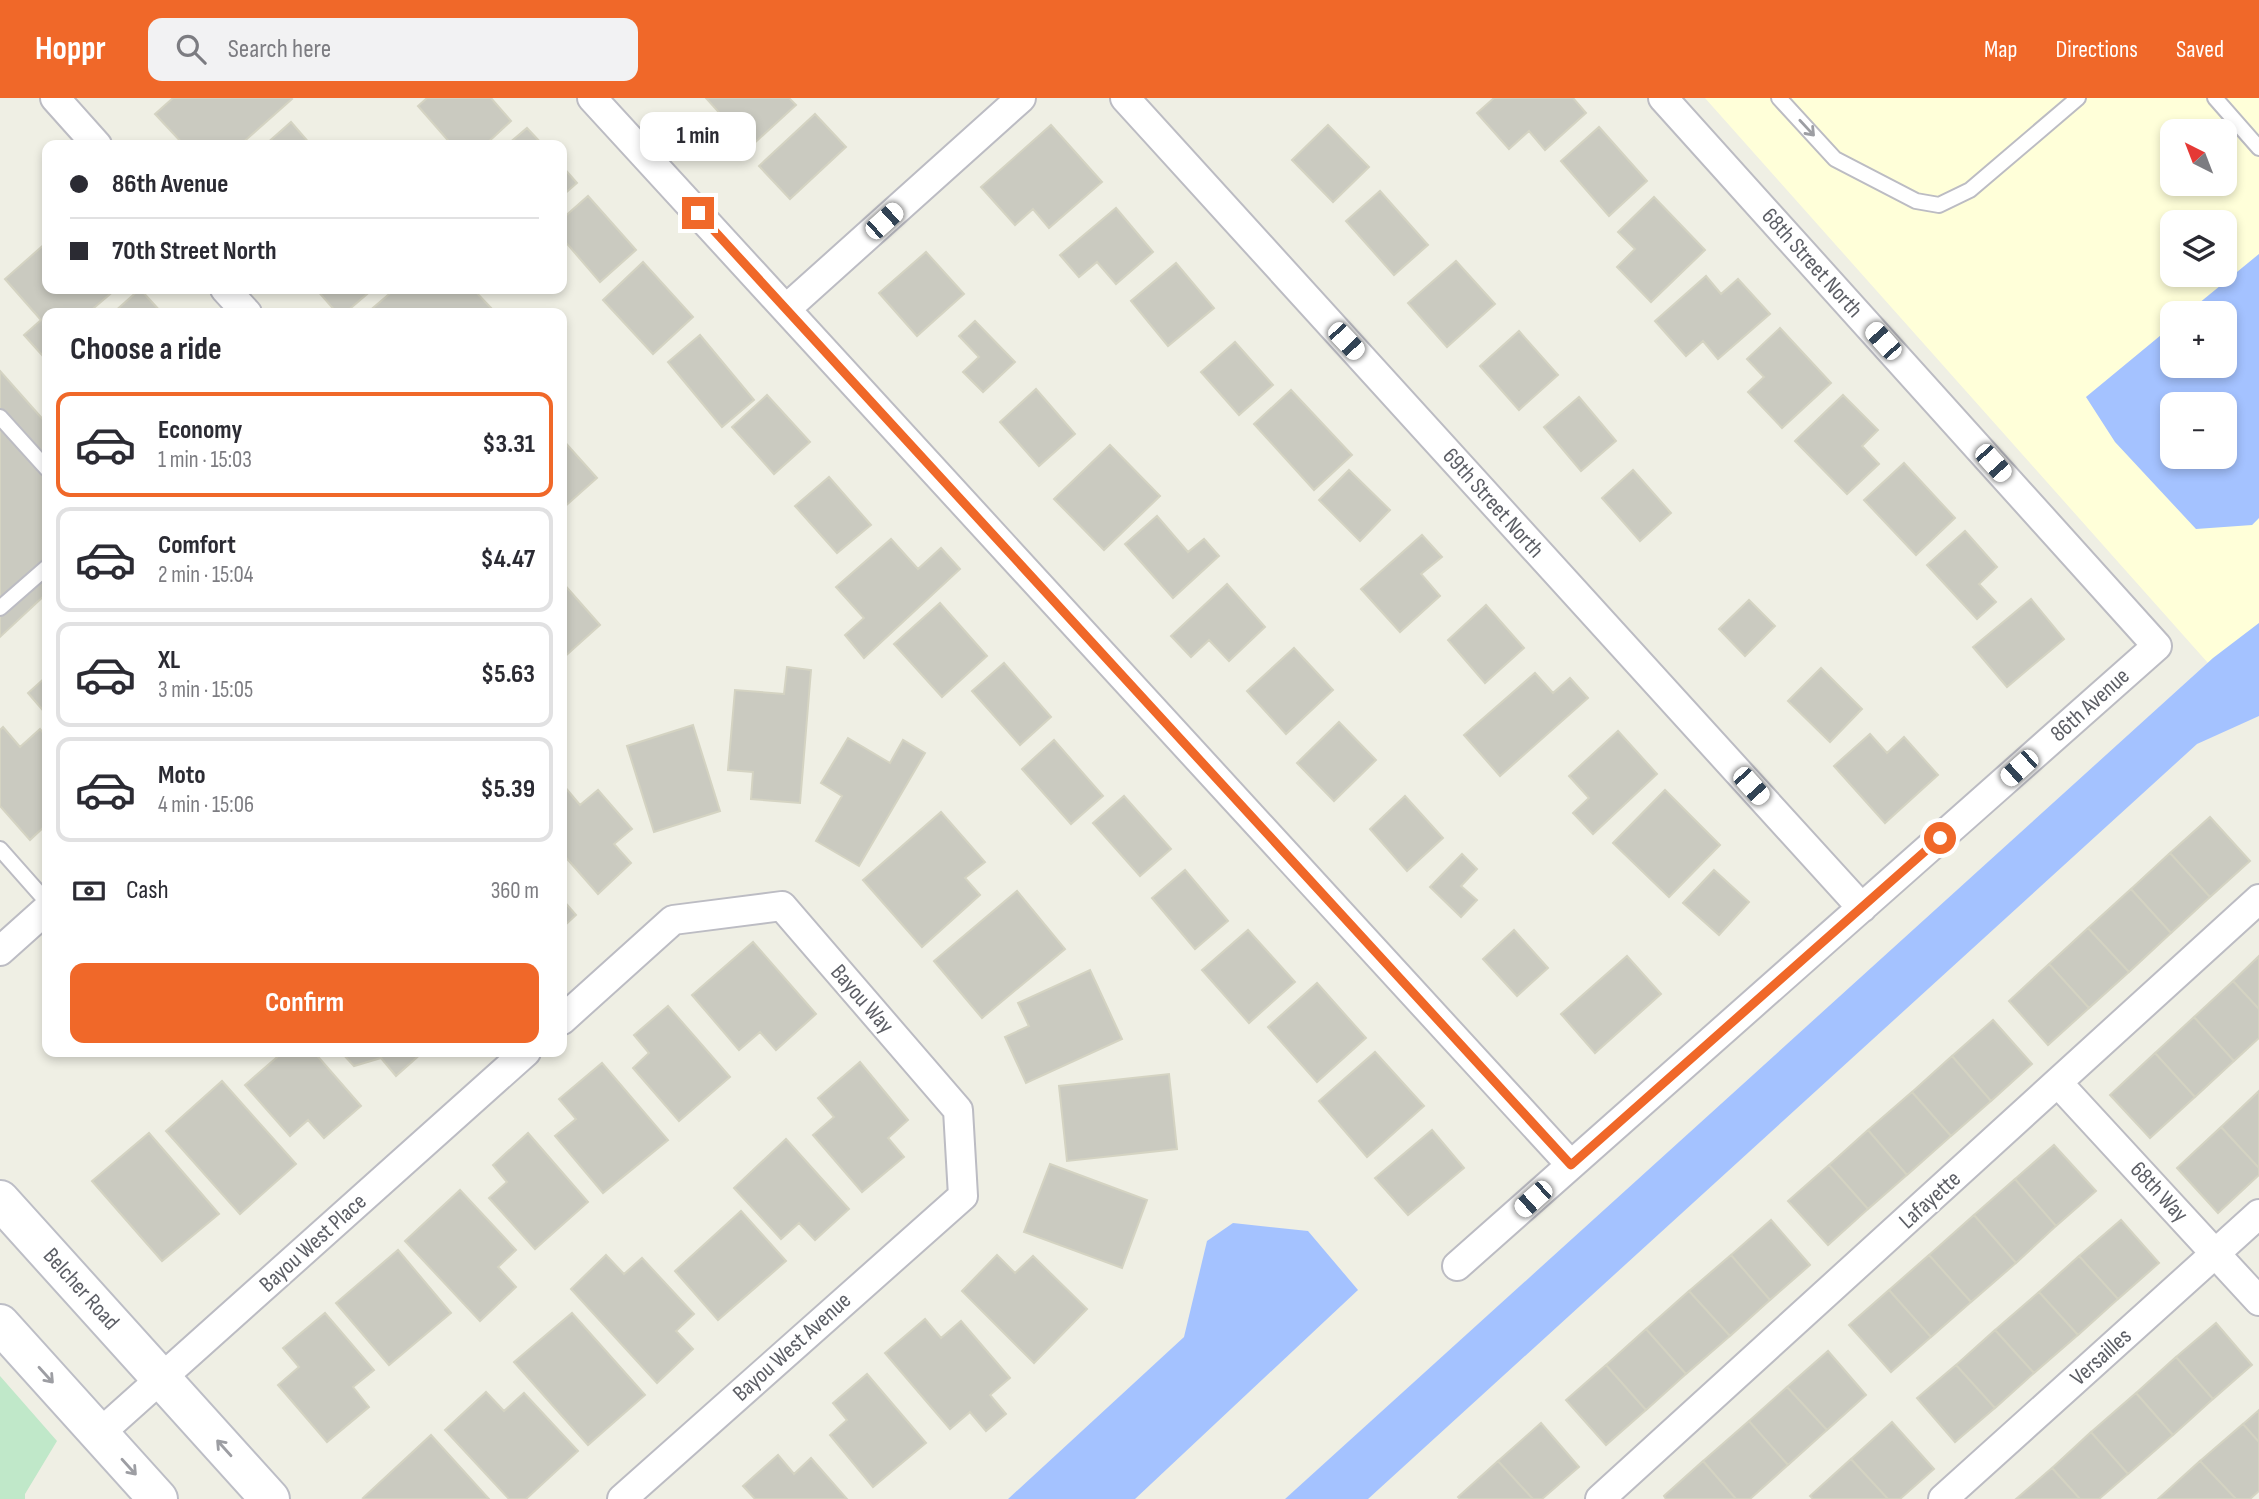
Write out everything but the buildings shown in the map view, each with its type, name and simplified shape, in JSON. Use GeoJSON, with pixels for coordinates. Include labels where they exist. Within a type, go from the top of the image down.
{"type":"FeatureCollection","features":[{"type":"Feature","properties":{"kind":"main road","name":"Belcher Road"},"geometry":{"type":"LineString","coordinates":[[0,1200],[270,1499]]}},
{"type":"Feature","properties":{"kind":"main road"},"geometry":{"type":"LineString","coordinates":[[5,1339],[99,1434],[158,1499]]}},
{"type":"Feature","properties":{"kind":"street"},"geometry":{"type":"LineString","coordinates":[[55,98],[93,140]]}},
{"type":"Feature","properties":{"kind":"street"},"geometry":{"type":"LineString","coordinates":[[592,98],[1571,1165]]}},
{"type":"Feature","properties":{"kind":"street"},"geometry":{"type":"LineString","coordinates":[[786,309],[1021,98]]}},
{"type":"Feature","properties":{"kind":"street","name":"69th Street North"},"geometry":{"type":"LineString","coordinates":[[1125,98],[1861,908]]}},
{"type":"Feature","properties":{"kind":"street","name":"68th Street North"},"geometry":{"type":"LineString","coordinates":[[1663,98],[2157,646]]}},
{"type":"Feature","properties":{"kind":"street"},"geometry":{"type":"LineString","coordinates":[[230,294],[242,308]]}},
{"type":"Feature","properties":{"kind":"street","name":"86th Avenue"},"geometry":{"type":"LineString","coordinates":[[1457,1266],[2157,646]]}},
{"type":"Feature","properties":{"kind":"street","name":"Lafayette"},"geometry":{"type":"LineString","coordinates":[[1600,1499],[2259,899]]}},
{"type":"Feature","properties":{"kind":"street","name":"Bayou Way"},"geometry":{"type":"LineString","coordinates":[[567,1015],[673,920],[782,906],[958,1110],[963,1196]]}},
{"type":"Feature","properties":{"kind":"street"},"geometry":{"type":"LineString","coordinates":[[0,951],[42,913]]}},
{"type":"Feature","properties":{"kind":"street","name":"Bayou West Place"},"geometry":{"type":"LineString","coordinates":[[99,1434],[520,1057]]}},
{"type":"Feature","properties":{"kind":"street","name":"68th Way"},"geometry":{"type":"LineString","coordinates":[[2058,1083],[2259,1301]]}},
{"type":"Feature","properties":{"kind":"street","name":"Bayou West Avenue"},"geometry":{"type":"LineString","coordinates":[[622,1499],[963,1196]]}},
{"type":"Feature","properties":{"kind":"street","name":"Versailles"},"geometry":{"type":"LineString","coordinates":[[1943,1499],[2259,1214]]}},
{"type":"Feature","properties":{"kind":"lane"},"geometry":{"type":"LineString","coordinates":[[1779,98],[1835,159],[1916,201],[1939,205],[1970,190],[2078,98]]}},
{"type":"Feature","properties":{"kind":"lane"},"geometry":{"type":"LineString","coordinates":[[2215,98],[2259,148]]}},
{"type":"Feature","properties":{"kind":"lane"},"geometry":{"type":"LineString","coordinates":[[0,417],[42,463]]}},
{"type":"Feature","properties":{"kind":"lane"},"geometry":{"type":"LineString","coordinates":[[0,608],[42,571]]}},
{"type":"Feature","properties":{"kind":"lane"},"geometry":{"type":"LineString","coordinates":[[0,849],[42,896]]}},
{"type":"Feature","properties":{"kind":"shaded area"},"geometry":{"type":"Polygon","coordinates":[[[1705,98],[2259,98],[2259,254],[2237,272],[2237,210],[2160,210],[2160,287],[2219,287],[2202,301],[2160,301],[2160,336],[2086,397],[2160,454],[2160,469],[2179,469],[2252,525],[2259,518],[2259,623],[2208,663],[1705,98]]]}},
{"type":"Feature","properties":{"kind":"shaded area"},"geometry":{"type":"Polygon","coordinates":[[[0,1376],[57,1441],[25,1494],[25,1499],[0,1499],[0,1376]]]}},
{"type":"Feature","properties":{"kind":"water"},"geometry":{"type":"Polygon","coordinates":[[[2259,254],[2259,518],[2252,525],[2196,529],[2115,442],[2086,397],[2160,336],[2160,378],[2237,378],[2237,301],[2202,301],[2219,287],[2237,287],[2237,272],[2259,254]]]}},
{"type":"Feature","properties":{"kind":"water"},"geometry":{"type":"Polygon","coordinates":[[[2259,623],[2259,716],[2197,744],[1368,1499],[1285,1499],[2213,658],[2259,623]]]}},
{"type":"Feature","properties":{"kind":"water"},"geometry":{"type":"Polygon","coordinates":[[[1233,1223],[1308,1231],[1358,1290],[1135,1499],[1008,1499],[1184,1337],[1207,1241],[1233,1223]]]}},
{"type":"Feature","properties":{"kind":"route"},"geometry":{"type":"LineString","coordinates":[[698,213],[1571,1165],[1940,838]]}}]}
